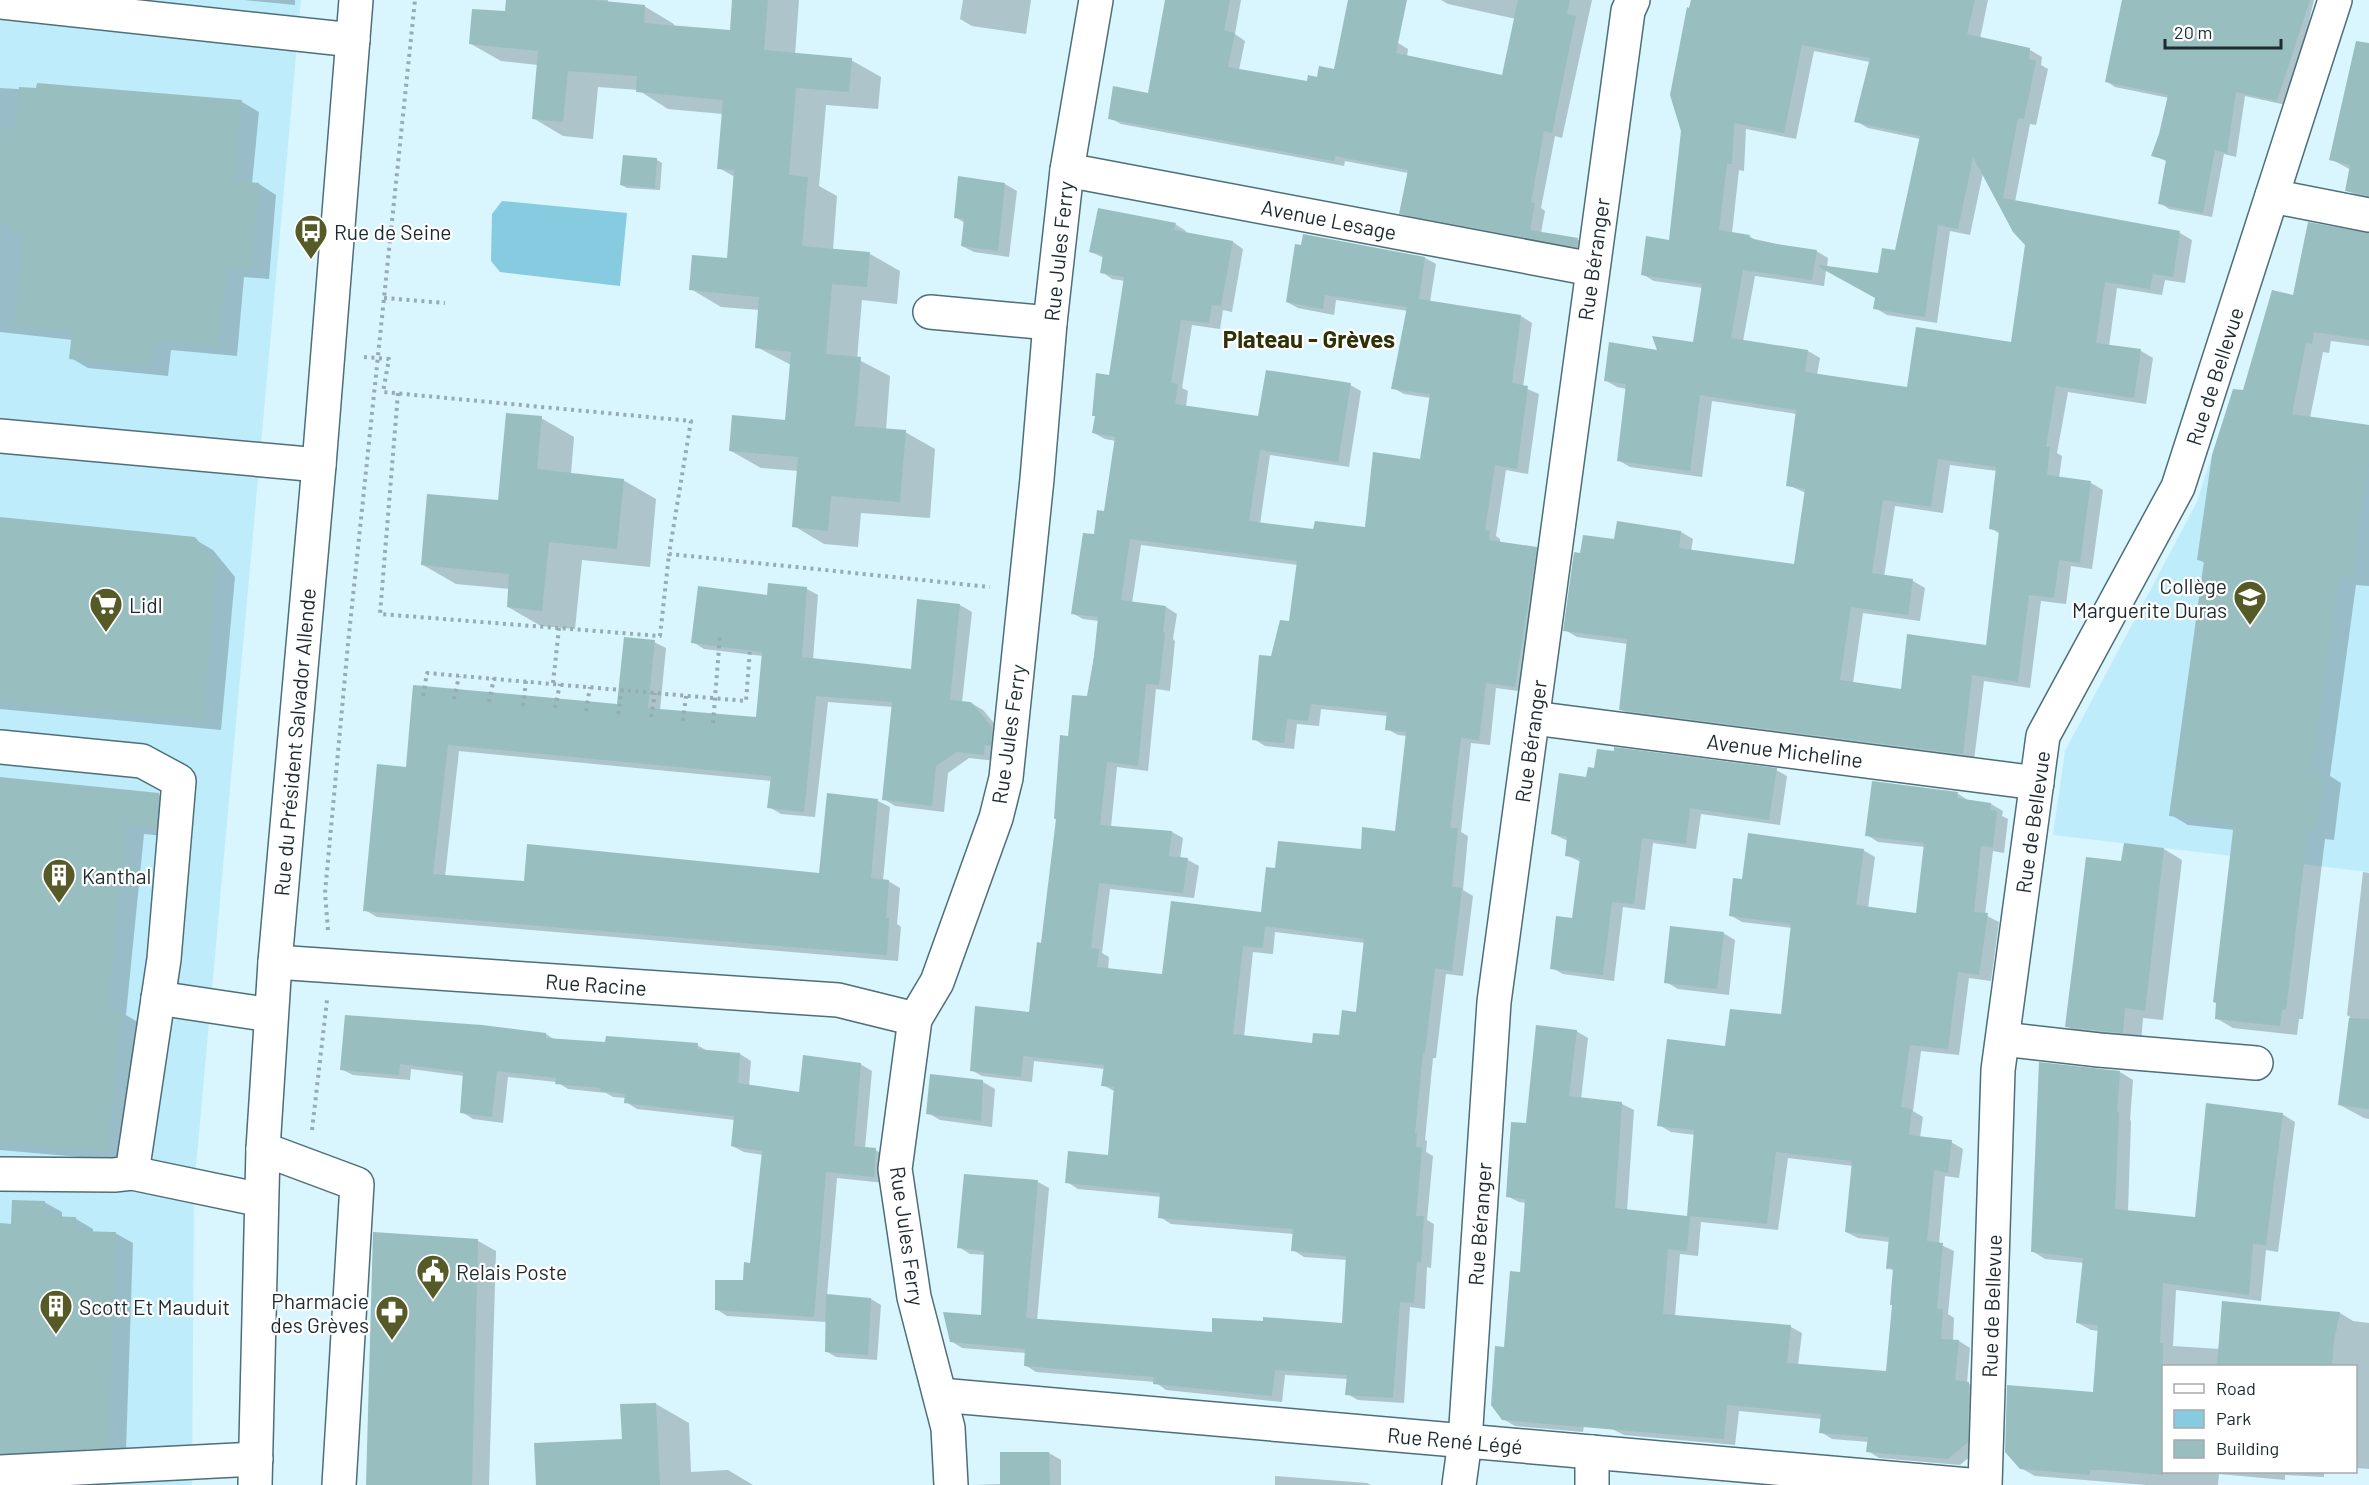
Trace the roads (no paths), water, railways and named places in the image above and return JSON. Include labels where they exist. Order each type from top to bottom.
[{"type":"street","name":"Rue du Président Salvador Allende","points":[[255,1472],[261,1200],[271,1015],[319,465],[356,0]]},
{"type":"street","name":"Rue Jules Ferry","points":[[951,1485],[948,1428],[914,1298],[895,1169],[915,1019],[937,982],[996,818],[1006,778],[1067,170],[1096,0]]},
{"type":"street","name":"Rue Béranger","points":[[1460,1485],[1465,1441],[1494,1002],[1592,269],[1628,11],[1633,0]]},
{"type":"street","name":"Rue de Bellevue","points":[[1985,1485],[1998,1071],[2043,736],[2178,487],[2335,0]]},
{"type":"street","points":[[0,2],[353,40]]},
{"type":"street","name":"Avenue Lesage","points":[[1067,170],[1592,269]]},
{"type":"street","points":[[2272,196],[2369,215]]},
{"type":"street","points":[[930,312],[1050,322]]},
{"type":"street","points":[[0,436],[319,465]]},
{"type":"street","name":"Avenue Micheline","points":[[1533,718],[2037,783]]},
{"type":"street","points":[[0,747],[142,761],[179,781],[164,959],[132,1173]]},
{"type":"street","name":"Rue Racine","points":[[275,962],[838,1000],[915,1019]]},
{"type":"street","points":[[158,998],[271,1015]]},
{"type":"street","points":[[2002,1039],[2256,1064]]},
{"type":"street","points":[[263,1149],[357,1184],[339,1485]]},
{"type":"street","points":[[0,1174],[114,1175],[132,1173],[261,1200]]},
{"type":"street","name":"Rue René Légé","points":[[940,1395],[1969,1485]]},
{"type":"street","points":[[1592,1452],[1592,1485]]},
{"type":"street","points":[[0,1472],[255,1472]]},
{"type":"place","name":"Rue de Seine","points":[[311,260]]},
{"type":"place","name":"Collège Marguerite Duras","points":[[2250,626]]},
{"type":"place","name":"Lidl","points":[[106,633]]},
{"type":"place","name":"Kanthal","points":[[59,904]]},
{"type":"place","name":"Relais Poste","points":[[433,1300]]},
{"type":"place","name":"Scott Et Mauduit","points":[[56,1335]]},
{"type":"place","name":"Pharmacie des Grèves","points":[[392,1341]]},
{"type":"district","name":"Plateau - Grèves","points":[[1309,338]]}]
